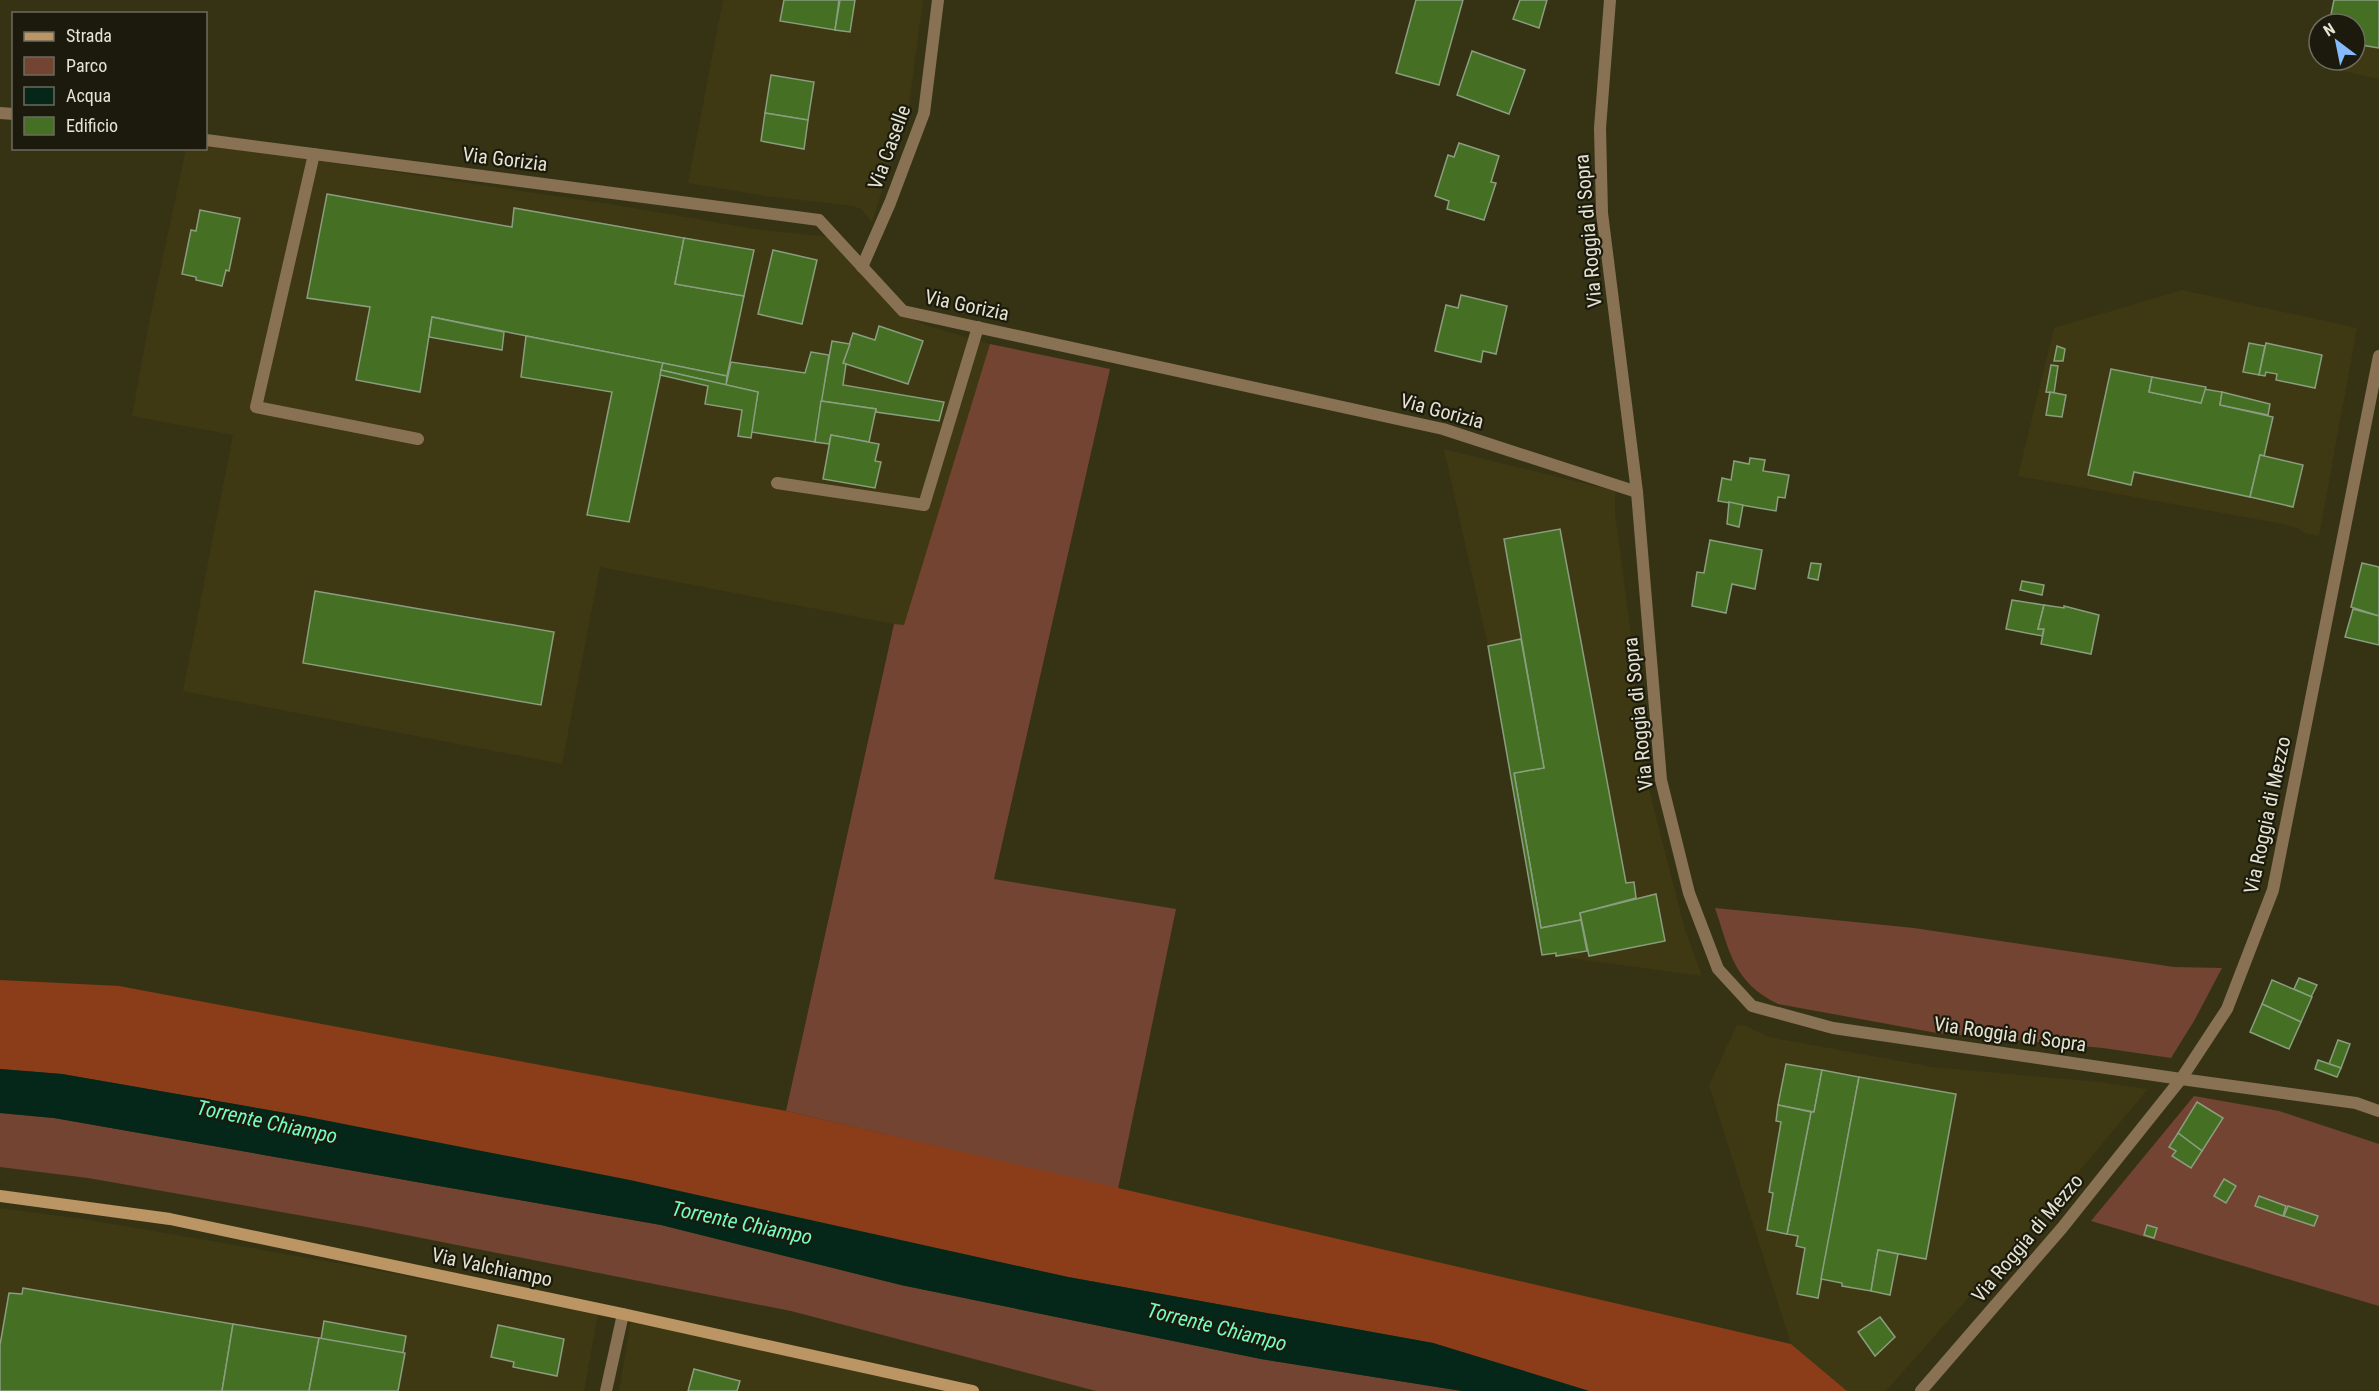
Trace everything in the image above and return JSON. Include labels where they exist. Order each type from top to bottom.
[{"type":"main road","name":"Via Valchiampo","points":[[0,1196],[170,1219],[623,1314],[973,1391]]},
{"type":"street","name":"Via Caselle","points":[[862,267],[890,203],[924,113],[938,0]]},
{"type":"street","name":"Via Roggia di Sopra","points":[[1610,0],[1600,128],[1602,213],[1637,492],[1661,780],[1689,893],[1718,969],[1752,1006],[1833,1028],[2356,1103],[2379,1111]]},
{"type":"street","name":"Via Gorizia","points":[[207,140],[819,220],[903,310],[1443,429],[1637,492]]},
{"type":"street","points":[[314,154],[256,407],[418,439]]},
{"type":"street","points":[[777,483],[924,505],[978,327]]},
{"type":"street","name":"Via Roggia di Mezzo","points":[[1921,1391],[2062,1228],[2181,1079],[2227,1009],[2274,890],[2379,356]]},
{"type":"street","points":[[606,1391],[623,1314]]},
{"type":"shaded area","points":[[723,0],[923,0],[909,105],[872,222],[861,209],[854,206],[765,196],[688,183]]},
{"type":"shaded area","points":[[2379,0],[2379,79],[2348,72],[2367,72],[2367,12]]},
{"type":"shaded area","points":[[207,144],[609,204],[761,230],[841,238],[896,310],[925,325],[990,344],[904,626],[600,567],[562,764],[183,691],[233,435],[132,416],[186,150],[207,150]]},
{"type":"shaded area","points":[[2182,290],[2357,328],[2319,536],[2283,524],[2018,476],[2054,328]]},
{"type":"shaded area","points":[[1444,449],[1615,491],[1615,514],[1632,643],[1640,754],[1685,930],[1702,976],[1556,956],[1555,953],[1542,955],[1488,646]]},
{"type":"shaded area","points":[[0,980],[119,986],[786,1111],[1791,1344],[1847,1391],[1589,1391],[1433,1343],[1068,1277],[303,1116],[62,1074],[0,1069]]},
{"type":"shaded area","points":[[1737,1025],[1746,1026],[1769,1037],[1932,1067],[2099,1082],[2148,1089],[2060,1194],[1886,1391],[1847,1391],[1791,1344],[1709,1085]]},
{"type":"shaded area","points":[[0,1208],[83,1219],[359,1267],[598,1314],[584,1391],[0,1391]]},
{"type":"shaded area","points":[[631,1320],[782,1350],[940,1391],[619,1391]]},
{"type":"green space","points":[[990,344],[1110,369],[994,879],[1176,909],[1118,1189],[786,1111],[894,624],[904,625]]},
{"type":"green space","points":[[1715,908],[1914,928],[2174,967],[2222,968],[2171,1058],[2103,1048],[1937,1033],[1778,1004],[1751,986],[1742,976],[1730,952]]},
{"type":"green space","points":[[2194,1096],[2279,1111],[2379,1144],[2379,1306],[2091,1221]]},
{"type":"green space","points":[[0,1113],[54,1118],[661,1225],[901,1285],[1261,1359],[1462,1391],[1096,1391],[791,1311],[366,1227],[88,1178],[0,1167]]},
{"type":"water","name":"Torrente Chiampo","points":[[0,1069],[62,1074],[303,1116],[630,1180],[1068,1277],[1433,1343],[1589,1391],[1462,1391],[1261,1359],[901,1285],[661,1225],[54,1118],[0,1113]]},
{"type":"building","points":[[784,0],[839,0],[835,30],[780,21]]},
{"type":"building","points":[[840,0],[855,0],[850,32],[835,30]]},
{"type":"building","points":[[1416,0],[1463,0],[1439,85],[1396,73]]},
{"type":"building","points":[[1520,0],[1547,0],[1539,28],[1513,19]]},
{"type":"building","points":[[2334,0],[2379,0],[2379,48],[2367,46],[2367,12],[2332,12]]},
{"type":"building","points":[[1472,51],[1525,70],[1509,114],[1457,95]]},
{"type":"building","points":[[771,75],[814,82],[808,120],[765,113]]},
{"type":"building","points":[[765,113],[808,120],[804,149],[761,141]]},
{"type":"building","points":[[1459,143],[1499,156],[1491,182],[1496,183],[1484,220],[1447,209],[1449,201],[1435,196],[1448,155],[1454,157]]},
{"type":"building","points":[[327,194],[512,227],[514,208],[684,238],[675,284],[744,296],[727,376],[432,317],[420,392],[356,380],[370,307],[307,298]]},
{"type":"building","points":[[200,210],[240,218],[229,271],[226,270],[222,286],[182,274],[191,230],[196,231]]},
{"type":"building","points":[[684,238],[754,250],[744,296],[675,284]]},
{"type":"building","points":[[773,250],[817,260],[802,324],[758,314]]},
{"type":"building","points":[[1461,295],[1507,306],[1496,354],[1483,351],[1481,362],[1435,351],[1446,305],[1458,308]]},
{"type":"building","points":[[432,317],[504,332],[502,350],[429,337]]},
{"type":"building","points":[[879,326],[923,341],[908,384],[843,363],[853,333],[875,340]]},
{"type":"building","points":[[526,336],[663,363],[629,522],[587,515],[612,392],[521,377]]},
{"type":"building","points":[[832,341],[850,344],[843,363],[846,364],[843,385],[944,402],[939,421],[821,401]]},
{"type":"building","points":[[2249,343],[2265,346],[2259,375],[2243,372]]},
{"type":"building","points":[[2266,343],[2322,355],[2315,388],[2276,380],[2277,374],[2266,372],[2265,376],[2259,375]]},
{"type":"building","points":[[2057,346],[2065,349],[2063,361],[2054,361]]},
{"type":"building","points":[[811,352],[829,355],[815,442],[751,432],[758,392],[726,385],[731,362],[805,373]]},
{"type":"building","points":[[663,363],[727,376],[726,385],[661,370]]},
{"type":"building","points":[[2051,365],[2058,366],[2054,393],[2046,392]]},
{"type":"building","points":[[2111,369],[2152,377],[2149,392],[2201,403],[2204,389],[2222,392],[2220,405],[2273,417],[2264,456],[2260,455],[2250,497],[2134,472],[2131,485],[2088,475]]},
{"type":"building","points":[[661,370],[758,392],[751,438],[738,436],[742,410],[705,404],[708,386],[660,375]]},
{"type":"building","points":[[2152,377],[2206,387],[2201,403],[2149,392]]},
{"type":"building","points":[[2050,392],[2066,395],[2062,417],[2046,415]]},
{"type":"building","points":[[2222,392],[2270,404],[2268,415],[2220,405]]},
{"type":"building","points":[[821,401],[876,409],[869,442],[831,435],[829,444],[815,442]]},
{"type":"building","points":[[831,435],[879,444],[875,461],[881,462],[875,488],[823,479]]},
{"type":"building","points":[[2260,455],[2303,465],[2293,507],[2250,497]]},
{"type":"building","points":[[1750,458],[1765,460],[1763,471],[1789,475],[1785,498],[1778,497],[1776,511],[1718,501],[1722,478],[1731,480],[1734,461],[1749,464]]},
{"type":"building","points":[[1729,502],[1743,505],[1739,527],[1727,524]]},
{"type":"building","points":[[1560,529],[1626,883],[1634,882],[1636,898],[1580,913],[1581,920],[1541,928],[1514,773],[1544,768],[1504,539]]},
{"type":"building","points":[[1710,540],[1762,550],[1755,589],[1732,584],[1726,613],[1692,606],[1697,572],[1704,573]]},
{"type":"building","points":[[1811,563],[1821,564],[1818,580],[1808,578]]},
{"type":"building","points":[[2362,563],[2379,567],[2379,616],[2351,607]]},
{"type":"building","points":[[2022,581],[2044,585],[2042,595],[2020,590]]},
{"type":"building","points":[[315,591],[554,632],[541,705],[303,663]]},
{"type":"building","points":[[2012,600],[2044,605],[2038,629],[2044,629],[2042,636],[2006,629]]},
{"type":"building","points":[[2044,605],[2064,608],[2064,606],[2099,615],[2091,654],[2041,644],[2044,629],[2038,629]]},
{"type":"building","points":[[2353,609],[2379,616],[2379,645],[2345,637]]},
{"type":"building","points":[[1521,639],[1544,768],[1514,773],[1541,928],[1581,920],[1587,951],[1556,956],[1556,953],[1542,955],[1488,646]]},
{"type":"building","points":[[1656,894],[1665,941],[1589,956],[1580,913]]},
{"type":"building","points":[[2299,978],[2317,985],[2311,997],[2294,989]]},
{"type":"building","points":[[2272,980],[2312,997],[2301,1022],[2262,1004]]},
{"type":"building","points":[[2262,1004],[2301,1022],[2289,1049],[2250,1032]]},
{"type":"building","points":[[2338,1040],[2350,1044],[2341,1068],[2329,1064]]},
{"type":"building","points":[[2318,1060],[2341,1068],[2337,1077],[2315,1069]]},
{"type":"building","points":[[1786,1064],[1822,1070],[1814,1112],[1778,1105]]},
{"type":"building","points":[[1822,1070],[1859,1077],[1818,1298],[1797,1294],[1805,1248],[1796,1246],[1798,1236],[1787,1234],[1811,1112],[1814,1112]]},
{"type":"building","points":[[1859,1077],[1956,1094],[1926,1259],[1878,1250],[1871,1291],[1842,1286],[1842,1283],[1821,1279]]},
{"type":"building","points":[[2197,1102],[2223,1118],[2202,1151],[2178,1133]]},
{"type":"building","points":[[1778,1105],[1811,1112],[1787,1234],[1767,1230],[1773,1193],[1769,1192],[1781,1122],[1776,1121]]},
{"type":"building","points":[[2178,1133],[2202,1151],[2191,1168],[2172,1156],[2176,1151],[2169,1147]]},
{"type":"building","points":[[2224,1179],[2236,1186],[2226,1203],[2214,1196]]},
{"type":"building","points":[[2259,1196],[2286,1206],[2283,1216],[2255,1206]]},
{"type":"building","points":[[2288,1206],[2318,1216],[2314,1226],[2284,1216]]},
{"type":"building","points":[[2147,1225],[2157,1228],[2154,1238],[2144,1235]]},
{"type":"building","points":[[1878,1250],[1898,1254],[1890,1295],[1871,1291]]},
{"type":"building","points":[[23,1288],[233,1324],[222,1391],[0,1391],[0,1345],[9,1293],[22,1294]]},
{"type":"building","points":[[1880,1317],[1895,1337],[1875,1356],[1858,1332]]},
{"type":"building","points":[[324,1321],[406,1336],[403,1353],[321,1339]]},
{"type":"building","points":[[233,1324],[319,1338],[309,1391],[222,1391]]},
{"type":"building","points":[[498,1325],[564,1339],[557,1376],[513,1367],[514,1362],[491,1357]]},
{"type":"building","points":[[319,1338],[405,1353],[398,1391],[309,1391]]},
{"type":"building","points":[[694,1369],[740,1381],[737,1391],[688,1391]]}]
